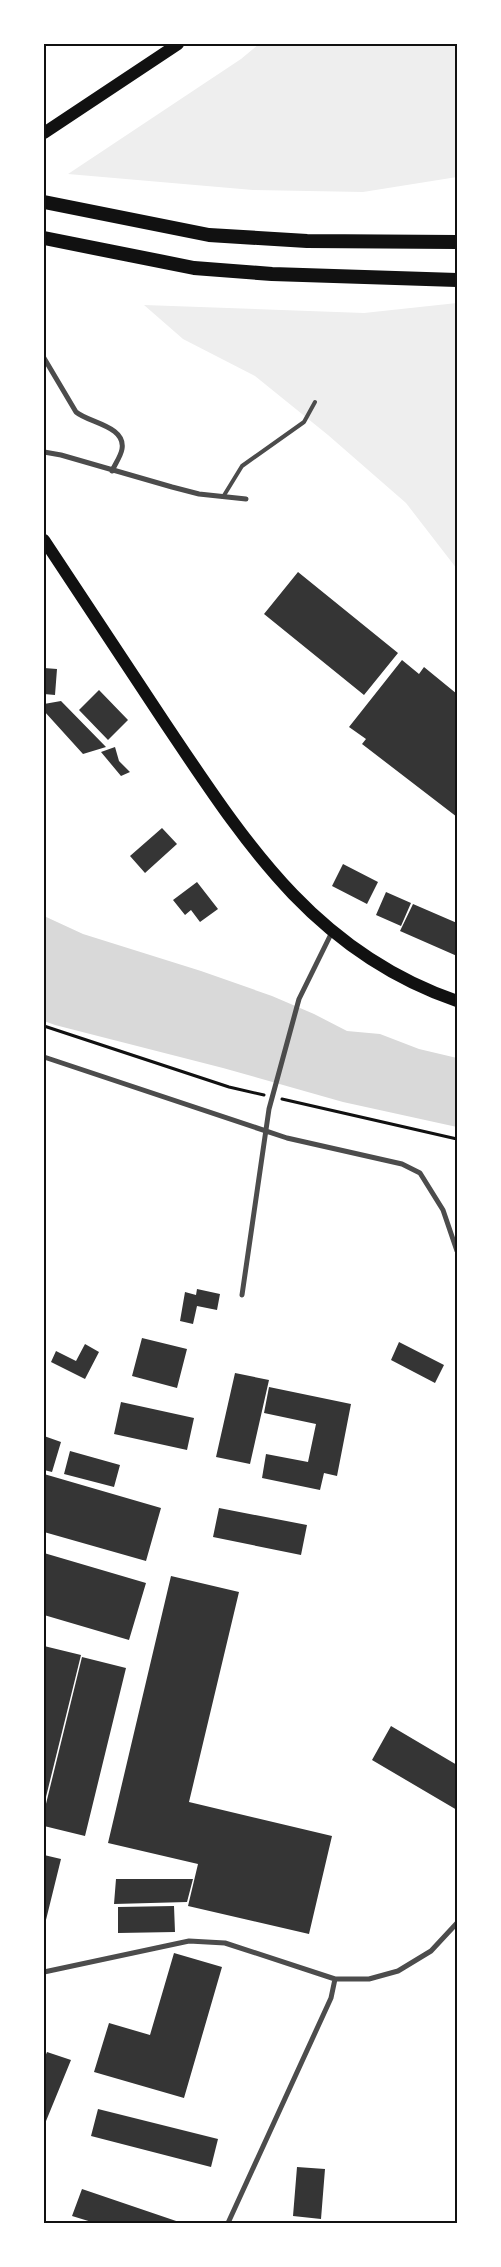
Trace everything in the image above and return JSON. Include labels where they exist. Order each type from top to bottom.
[{"type":"highway","points":[[44,202],[210,235],[290,240],[457,242]]},
{"type":"highway","points":[[44,238],[165,264],[263,274],[457,280]]},
{"type":"main road","points":[[44,133],[178,44]]},
{"type":"main road","points":[[44,540],[226,815],[267,866],[303,906],[332,932],[402,977],[433,993],[457,1001]]},
{"type":"street","points":[[44,358],[76,412],[109,428],[120,438],[122,451],[112,471]]},
{"type":"street","points":[[44,452],[61,455],[172,487],[223,497],[246,499]]},
{"type":"street","points":[[242,1295],[269,1109],[299,1000],[332,932]]},
{"type":"street","points":[[44,1057],[266,1131],[402,1164],[420,1173],[443,1210],[457,1251]]},
{"type":"street","points":[[44,1972],[189,1941],[225,1943],[335,1979],[369,1979],[398,1970],[432,1951],[457,1923]]},
{"type":"street","points":[[228,2223],[330,1998],[335,1979]]},
{"type":"lane","points":[[223,497],[242,466],[304,422],[315,402]]},
{"type":"path","points":[[44,1026],[229,1087],[267,1096]]},
{"type":"path","points":[[277,1098],[457,1139]]},
{"type":"shaded area","points":[[259,44],[457,44],[457,177],[363,192],[253,190],[68,174],[241,59]]},
{"type":"shaded area","points":[[457,303],[457,569],[406,503],[328,435],[255,376],[183,339],[144,305],[364,313]]},
{"type":"shaded area","points":[[44,916],[83,934],[201,971],[272,996],[347,1031],[380,1034],[419,1049],[457,1058],[457,1127],[343,1102],[44,1021]]},
{"type":"building","points":[[298,572],[398,653],[364,695],[264,614]]},
{"type":"building","points":[[402,660],[419,674],[424,667],[457,694],[457,817],[362,744],[366,739],[349,727]]},
{"type":"building","points":[[44,668],[57,669],[55,695],[44,694]]},
{"type":"building","points":[[99,690],[128,720],[108,740],[79,710]]},
{"type":"building","points":[[61,701],[106,747],[83,754],[44,711],[44,704]]},
{"type":"building","points":[[115,747],[119,761],[130,772],[121,776],[101,752]]},
{"type":"building","points":[[162,828],[177,844],[145,873],[130,856]]},
{"type":"building","points":[[343,864],[378,882],[367,904],[332,886]]},
{"type":"building","points":[[197,882],[218,909],[200,922],[191,910],[185,915],[173,900]]},
{"type":"building","points":[[386,892],[411,903],[401,926],[376,915]]},
{"type":"building","points":[[413,904],[457,923],[457,956],[400,931]]},
{"type":"building","points":[[197,1289],[220,1294],[217,1310],[197,1306],[193,1324],[180,1321],[185,1292],[196,1295]]},
{"type":"building","points":[[142,1338],[187,1349],[177,1388],[132,1376]]},
{"type":"building","points":[[399,1342],[444,1365],[435,1383],[391,1360]]},
{"type":"building","points":[[85,1344],[99,1352],[85,1379],[51,1362],[56,1351],[76,1361]]},
{"type":"building","points":[[235,1373],[269,1380],[250,1464],[216,1457]]},
{"type":"building","points":[[269,1387],[351,1404],[337,1476],[324,1473],[320,1490],[262,1478],[266,1454],[308,1462],[316,1424],[264,1413]]},
{"type":"building","points":[[121,1402],[194,1418],[187,1450],[114,1434]]},
{"type":"building","points":[[44,1436],[61,1442],[52,1472],[44,1470]]},
{"type":"building","points":[[70,1451],[120,1465],[114,1487],[64,1474]]},
{"type":"building","points":[[44,1474],[161,1508],[146,1561],[44,1532]]},
{"type":"building","points":[[219,1508],[307,1525],[301,1555],[213,1537]]},
{"type":"building","points":[[44,1553],[146,1583],[129,1640],[44,1615]]},
{"type":"building","points":[[171,1576],[239,1592],[189,1802],[332,1836],[309,1934],[188,1906],[198,1864],[108,1843]]},
{"type":"building","points":[[44,1646],[81,1655],[44,1805]]},
{"type":"building","points":[[82,1657],[126,1668],[85,1836],[44,1826],[44,1812]]},
{"type":"building","points":[[391,1726],[457,1765],[457,1810],[372,1760]]},
{"type":"building","points":[[44,1855],[61,1859],[44,1928]]},
{"type":"building","points":[[116,1879],[193,1879],[187,1902],[114,1904]]},
{"type":"building","points":[[174,1906],[175,1932],[118,1933],[118,1907]]},
{"type":"building","points":[[174,1953],[222,1967],[184,2098],[94,2072],[109,2023],[150,2035]]},
{"type":"building","points":[[47,2052],[71,2060],[44,2126],[44,2059]]},
{"type":"building","points":[[98,2109],[218,2139],[211,2167],[91,2136]]},
{"type":"building","points":[[297,2167],[325,2169],[321,2219],[293,2216]]},
{"type":"building","points":[[82,2189],[182,2223],[95,2223],[72,2216]]}]
